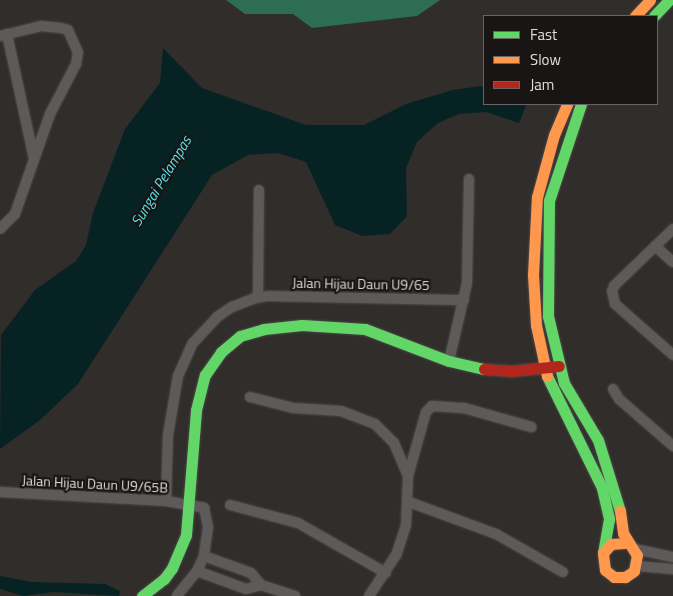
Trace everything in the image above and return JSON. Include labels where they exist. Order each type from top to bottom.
[{"type":"street","points":[[635,15],[650,0]]},
{"type":"street","points":[[655,15],[669,0]]},
{"type":"street","points":[[3,222],[14,214],[34,159],[50,114],[76,64],[78,52],[68,30],[61,28],[41,26],[4,35],[34,159]]},
{"type":"street","points":[[568,105],[554,135],[537,197],[534,295],[536,325],[546,368],[602,488],[609,519],[603,552],[605,570],[614,577],[630,574],[637,566]]},
{"type":"street","points":[[581,105],[549,201],[547,224],[548,316],[564,383],[598,440],[637,566]]},
{"type":"street","points":[[449,361],[467,283],[469,179]]},
{"type":"street","points":[[258,298],[259,190]]},
{"type":"street","points":[[673,230],[614,286],[615,304],[673,355]]},
{"type":"street","points":[[655,246],[673,262]]},
{"type":"street","name":"Jalan Hijau Daun U9/65","points":[[166,501],[168,436],[178,376],[193,343],[203,331],[232,307],[258,298],[464,300]]},
{"type":"street","points":[[142,596],[164,579],[172,568],[186,535],[196,410],[205,375],[221,352],[240,336],[264,329],[302,325],[364,329],[449,361],[511,371],[559,366]]},
{"type":"street","points":[[612,389],[619,400],[673,446]]},
{"type":"street","points":[[250,397],[293,408],[341,411],[375,424],[394,442],[408,476]]},
{"type":"street","points":[[369,596],[386,573],[405,532],[409,502],[408,476],[426,412],[432,406],[464,408],[531,427]]},
{"type":"street","name":"Jalan Hijau Daun U9/65B","points":[[0,492],[166,501],[189,504]]},
{"type":"street","points":[[409,502],[496,534],[563,572]]},
{"type":"street","points":[[177,596],[197,571],[204,556],[208,527],[206,511],[189,504]]},
{"type":"street","points":[[230,505],[298,524],[386,573]]},
{"type":"street","points":[[603,552],[610,544],[631,546],[673,557]]},
{"type":"street","points":[[204,556],[251,573],[261,585],[295,596]]},
{"type":"street","points":[[637,566],[673,569]]},
{"type":"street","points":[[197,571],[246,589],[261,585]]},
{"type":"green space","points":[[226,0],[440,0],[417,16],[312,28],[293,14],[245,14]]},
{"type":"water","name":"Sungai Pelampas","points":[[163,48],[202,88],[306,125],[364,125],[406,104],[453,90],[481,86],[483,86],[483,105],[526,106],[519,123],[486,112],[459,114],[438,123],[417,142],[406,168],[407,216],[390,234],[362,236],[335,225],[306,162],[278,153],[248,155],[212,175],[78,384],[40,420],[0,449],[1,335],[35,290],[76,261],[86,245],[93,213],[125,129],[160,83]]},
{"type":"water","points":[[0,576],[32,582],[105,584],[120,591],[119,596],[53,592],[23,596],[0,589]]},
{"type":"traffic: fast","points":[[655,15],[669,0]]},
{"type":"traffic: fast","points":[[581,105],[549,201],[548,316],[564,383],[598,440],[620,511]]},
{"type":"traffic: fast","points":[[142,596],[164,579],[172,568],[186,535],[196,410],[205,375],[221,352],[240,336],[264,329],[302,325],[365,329],[449,361],[484,369]]},
{"type":"traffic: fast","points":[[547,376],[602,488],[609,519],[603,552]]},
{"type":"traffic: slow","points":[[636,15],[650,0]]},
{"type":"traffic: slow","points":[[547,376],[536,325],[533,275],[537,197],[554,135],[567,105]]},
{"type":"traffic: slow","points":[[620,511],[623,533],[637,555],[634,571],[625,577],[614,577],[605,570],[603,553],[611,544],[627,543]]},
{"type":"traffic: jam","points":[[484,369],[511,371],[559,366]]}]
